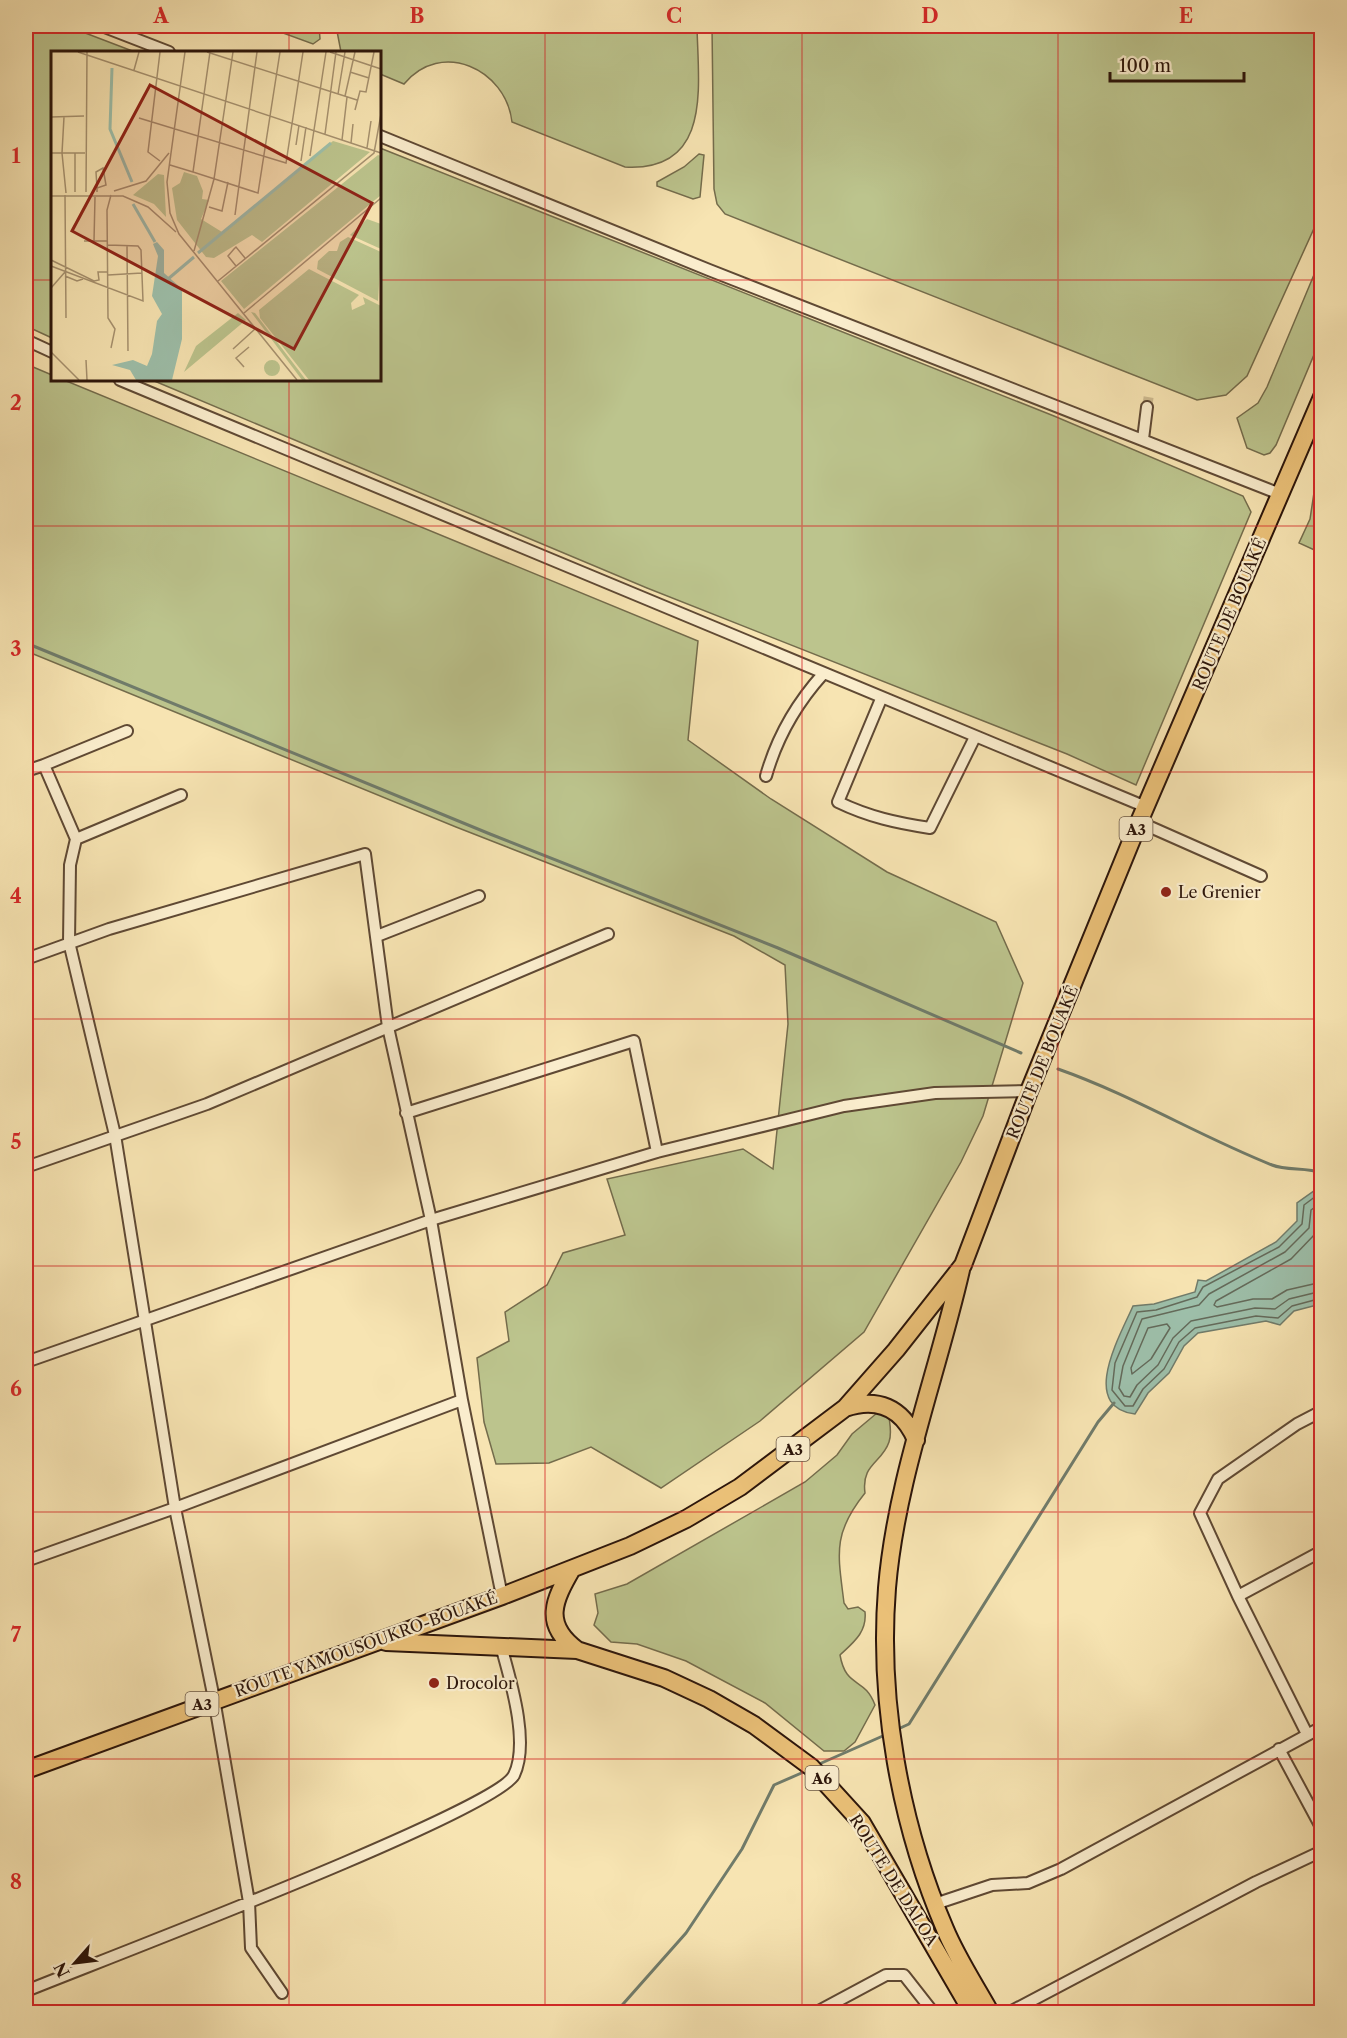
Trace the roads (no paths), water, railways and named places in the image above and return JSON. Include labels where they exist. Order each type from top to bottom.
[{"type":"highway","name":"ROUTE DE BOUAKÉ","points":[[572,1569],[630,1546],[713,1503],[795,1448],[845,1408],[896,1350],[963,1265],[1029,1091],[1142,815],[1322,397]]},
{"type":"highway","name":"ROUTE DE DALOA","points":[[963,1265],[897,1520],[887,1587],[886,1649],[898,1772],[906,1811],[935,1904],[950,1939],[990,2013]]},
{"type":"highway","points":[[845,1408],[860,1403],[882,1405],[902,1417],[911,1427],[916,1440]]},
{"type":"highway","points":[[572,1569],[557,1596],[554,1614],[562,1635],[577,1650]]},
{"type":"highway","name":"ROUTE YAMOUSOUKRO-BOUAKÉ","points":[[26,1770],[572,1569]]},
{"type":"highway","name":"A6","points":[[379,1641],[443,1646],[577,1650]]},
{"type":"highway","name":"ROUTE DE DALOA","points":[[577,1650],[664,1678],[709,1699],[754,1725],[811,1767],[862,1823],[972,2013]]},
{"type":"highway","points":[[916,1913],[935,1904]]},
{"type":"street","points":[[102,26],[166,51]]},
{"type":"street","points":[[381,136],[709,270],[1280,494]]},
{"type":"street","points":[[26,340],[51,352]]},
{"type":"street","points":[[122,381],[975,737],[1142,815],[1261,876]]},
{"type":"street","points":[[1143,440],[1147,407]]},
{"type":"street","points":[[766,776],[771,758],[788,720],[824,674]]},
{"type":"street","points":[[881,699],[838,802],[862,814],[887,822],[930,828],[975,737]]},
{"type":"street","points":[[26,771],[127,731]]},
{"type":"street","points":[[44,765],[76,839],[70,865],[69,942],[115,1135],[175,1508],[214,1700],[249,1902],[251,1948],[282,1994]]},
{"type":"street","points":[[76,839],[181,795]]},
{"type":"street","points":[[26,959],[69,942],[365,855],[388,1028],[431,1220],[462,1400],[502,1596]]},
{"type":"street","points":[[377,936],[479,896]]},
{"type":"street","points":[[26,1167],[207,1104],[608,934]]},
{"type":"street","points":[[406,1113],[634,1041],[657,1152]]},
{"type":"street","points":[[26,1362],[431,1220],[657,1152],[844,1106],[935,1093],[1029,1091]]},
{"type":"street","points":[[26,1561],[175,1508],[462,1400]]},
{"type":"street","points":[[1307,1734],[1238,1596],[1200,1513],[1218,1479],[1297,1424],[1322,1411]]},
{"type":"street","points":[[1238,1596],[1322,1551]]},
{"type":"street","points":[[26,1991],[249,1902],[438,1821],[490,1796],[514,1776],[518,1755],[518,1710],[501,1646]]},
{"type":"street","points":[[935,1904],[992,1885],[1028,1883],[1060,1869],[1322,1727]]},
{"type":"street","points":[[1279,1749],[1322,1828]]},
{"type":"street","points":[[1010,2013],[1256,1882],[1322,1851]]},
{"type":"street","points":[[817,2013],[886,1975],[904,1975],[933,2013]]},
{"type":"water","points":[[1321,1104],[1321,1304],[1294,1311],[1280,1325],[1266,1321],[1198,1333],[1184,1346],[1169,1373],[1148,1393],[1135,1414],[1118,1408],[1109,1398],[1106,1384],[1108,1368],[1133,1306],[1154,1304],[1195,1292],[1198,1280],[1206,1281],[1276,1242],[1297,1221],[1297,1203],[1315,1190]]},
{"type":"waterway","points":[[26,643],[490,834],[778,948],[1021,1053]]},
{"type":"waterway","points":[[1058,1069],[1112,1091],[1272,1165],[1322,1173]]},
{"type":"waterway","points":[[896,1730],[909,1724],[1098,1422],[1114,1403]]},
{"type":"waterway","points":[[817,1765],[885,1735]]},
{"type":"waterway","points":[[616,2012],[686,1933],[742,1849],[774,1785],[806,1771]]},
{"type":"tunnel","points":[[1147,407],[1149,395]]},
{"type":"place","name":"Le Grenier","points":[[1166,892]]},
{"type":"place","name":"Drocolor","points":[[434,1683]]}]
